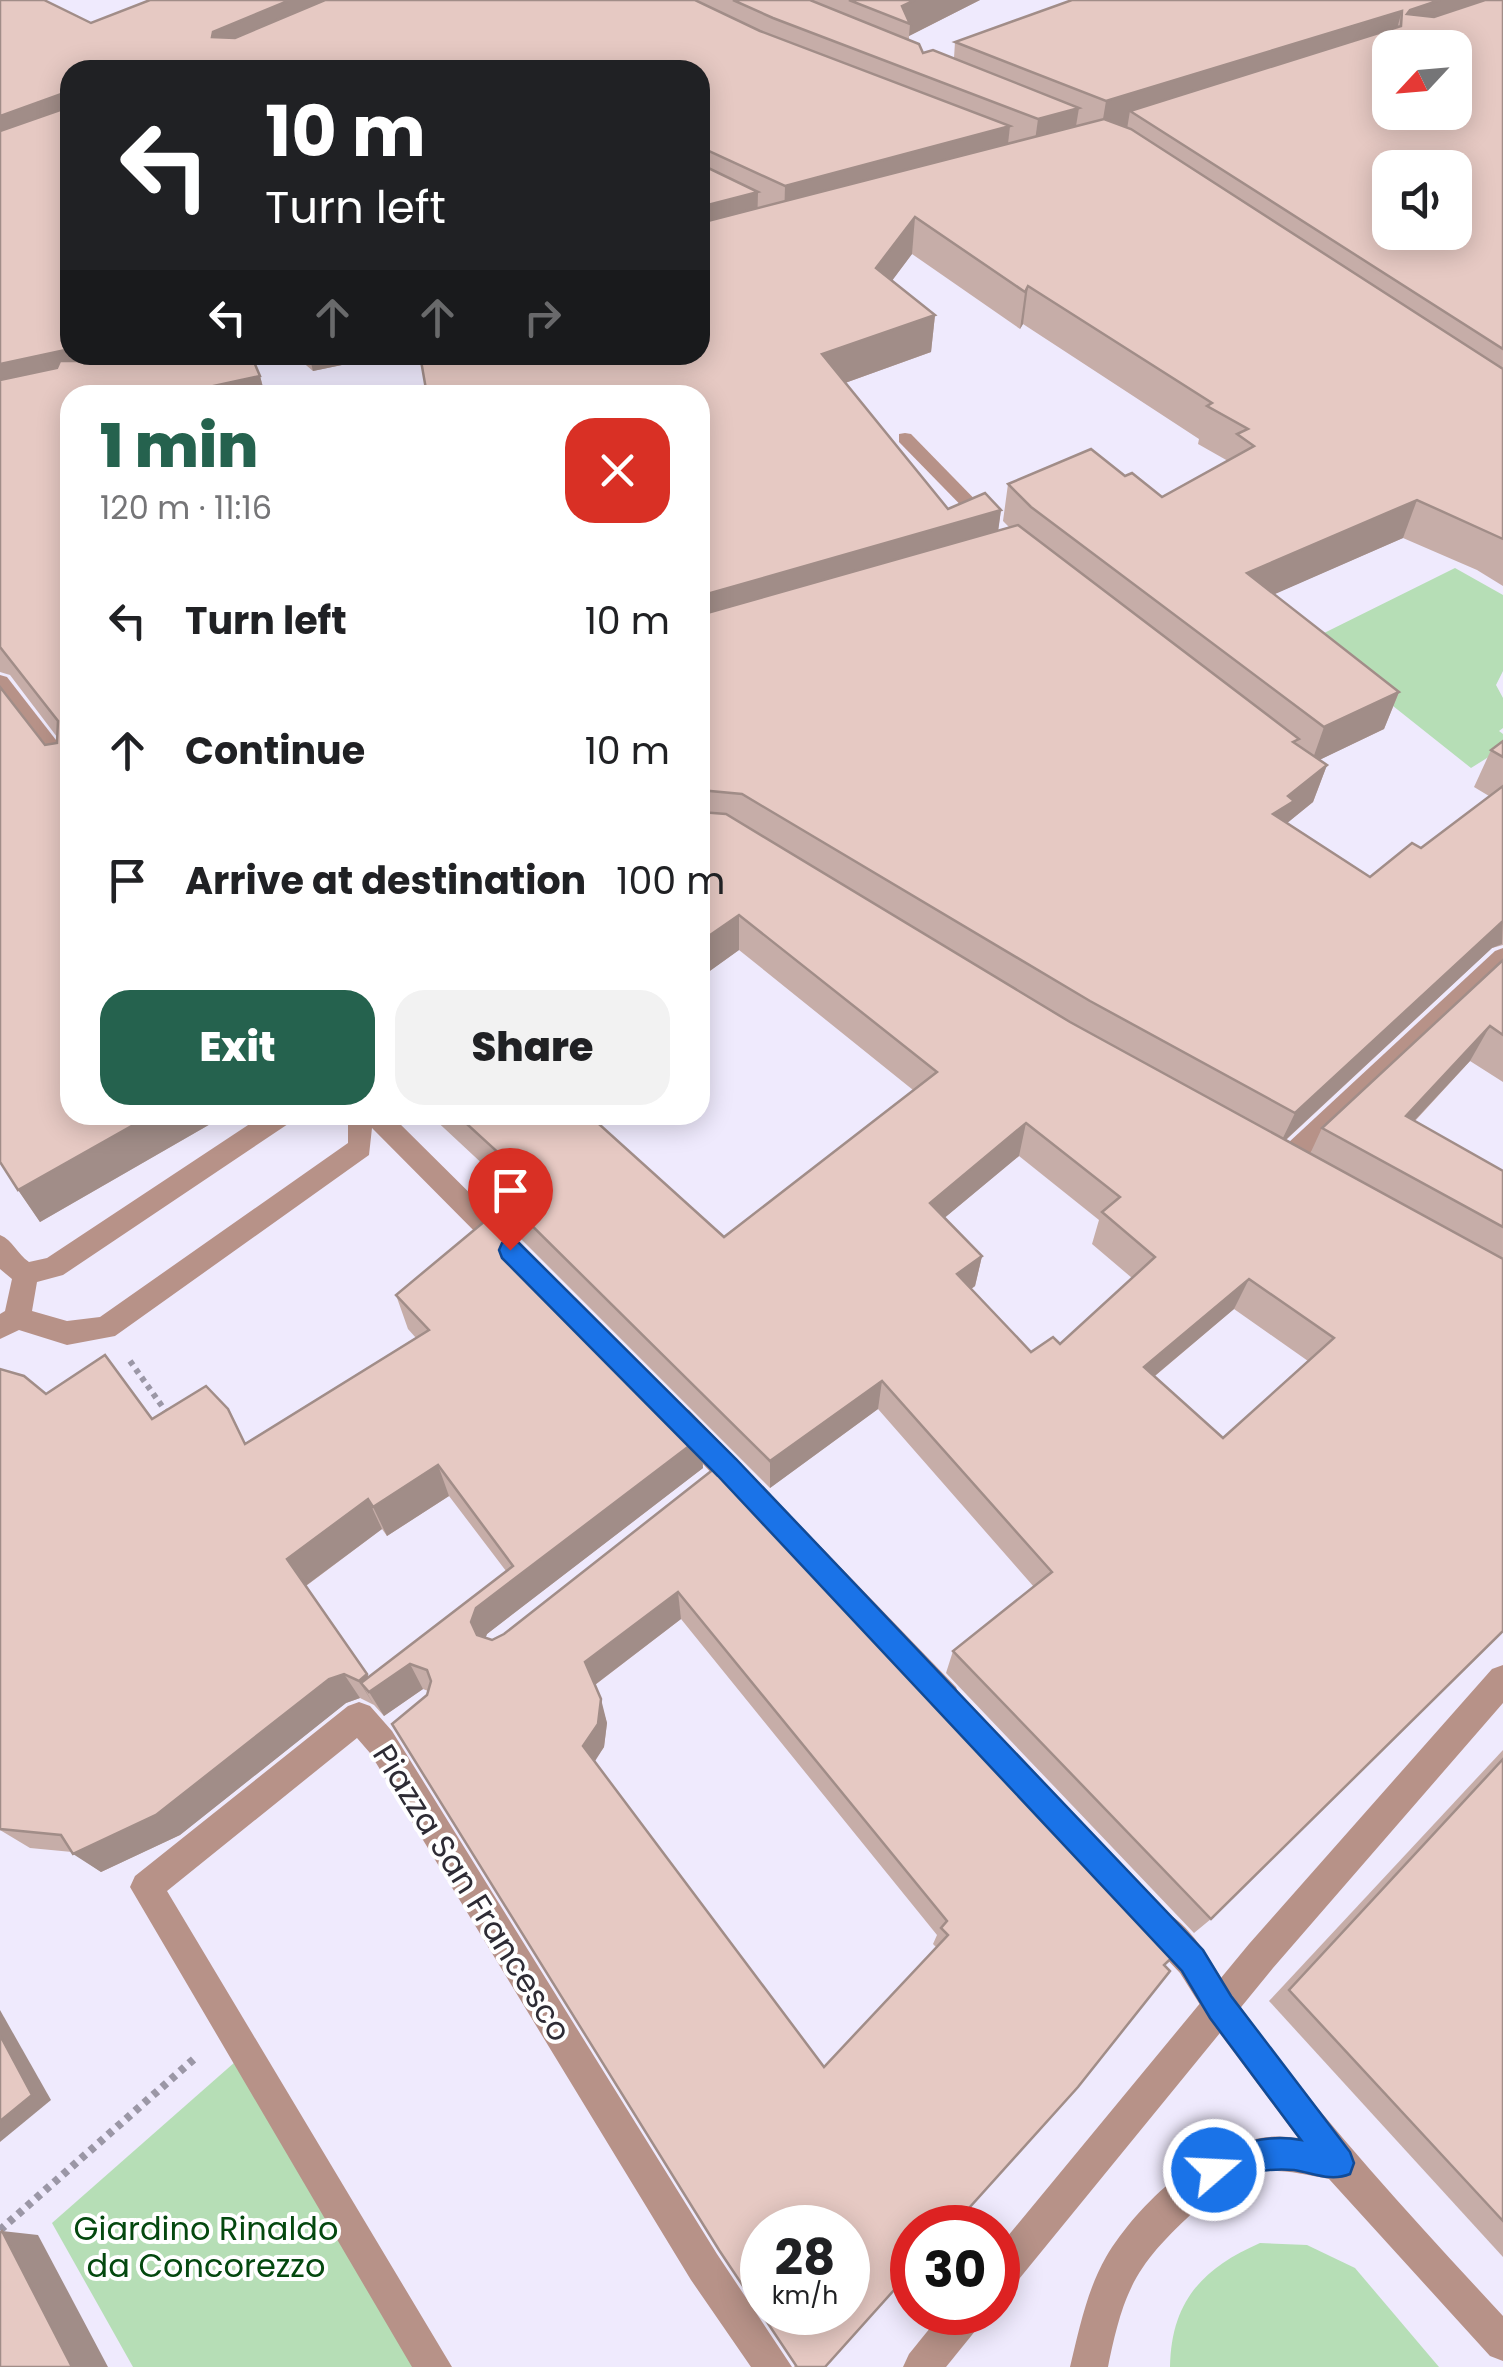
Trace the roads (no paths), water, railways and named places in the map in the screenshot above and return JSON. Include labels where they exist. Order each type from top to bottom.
[{"type":"street","points":[[905,438],[1002,537]]},
{"type":"street","points":[[0,682],[60,761]]},
{"type":"street","points":[[1283,1163],[1503,958]]},
{"type":"street","points":[[0,1246],[10,1263],[26,1274],[54,1267],[267,1125]]},
{"type":"street","points":[[26,1274],[9,1323],[67,1332],[106,1328],[360,1148],[360,1125]]},
{"type":"street","points":[[385,1125],[530,1270]]},
{"type":"street","points":[[657,1397],[960,1714]]},
{"type":"street","points":[[697,1492],[727,1468]]},
{"type":"street","points":[[1020,2249],[1220,2007],[1503,1680]]},
{"type":"street","name":"Piazza San Francesco","points":[[433,2367],[146,1886],[360,1717],[381,1742],[704,2267],[773,2367]]},
{"type":"street","points":[[381,1742],[410,1719]]},
{"type":"street","points":[[1138,1903],[1192,1961],[1220,2007],[1338,2163],[1503,2342]]},
{"type":"street","points":[[1089,2367],[1100,2316],[1118,2273],[1144,2234],[1202,2180],[1251,2155],[1291,2154],[1338,2163]]},
{"type":"street","points":[[922,2367],[948,2335]]},
{"type":"park label","name":"Giardino Rinaldo da Concorezzo","points":[[206,2248]]}]
